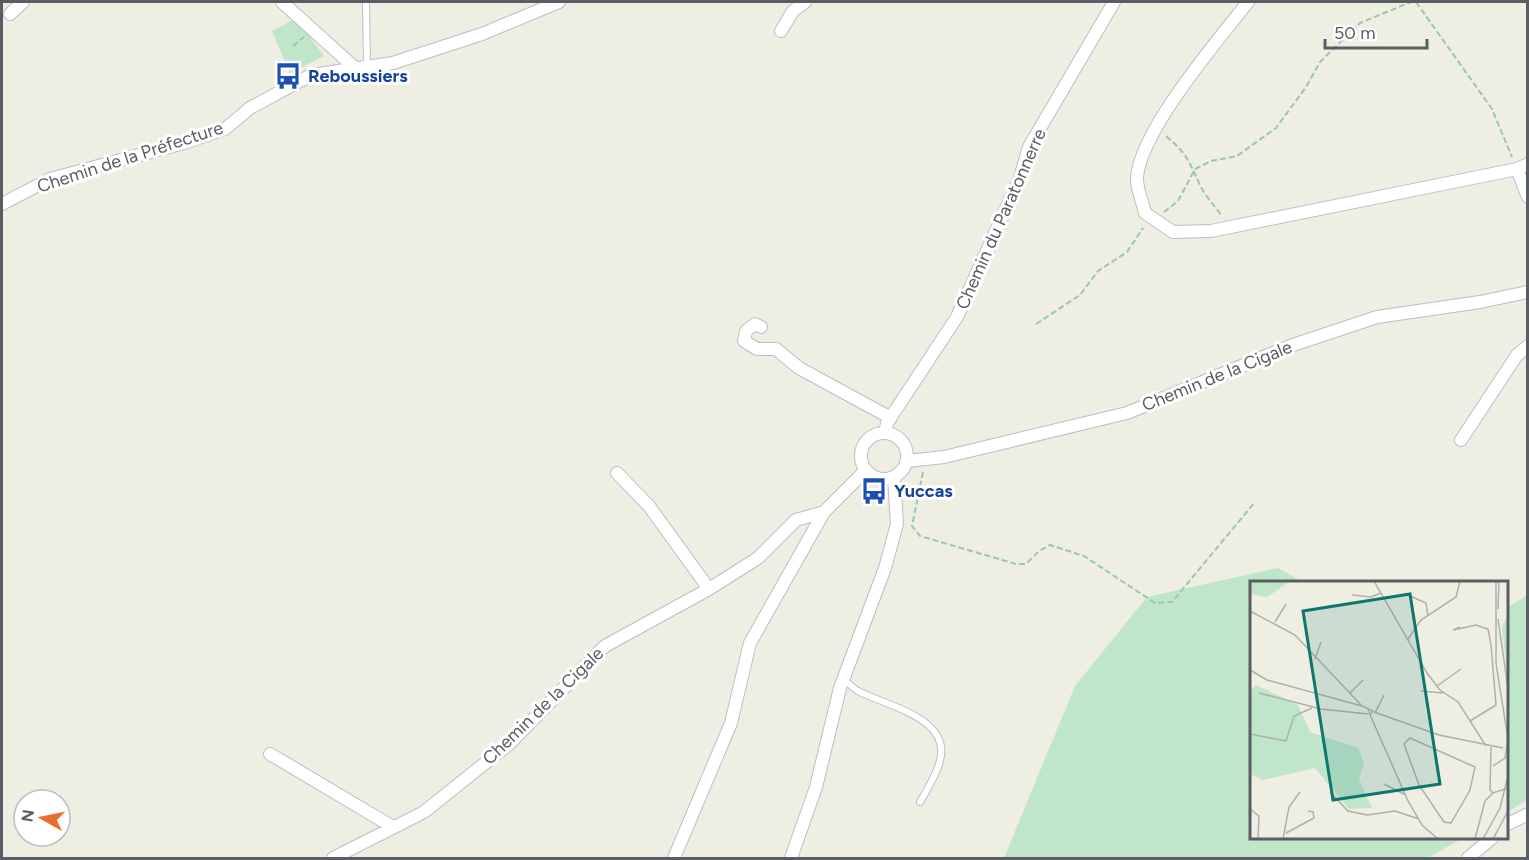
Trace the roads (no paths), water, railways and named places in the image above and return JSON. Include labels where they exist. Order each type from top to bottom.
[{"type":"street","points":[[10,14],[23,2]]},
{"type":"street","points":[[282,2],[361,68]]},
{"type":"street","name":"Chemin de la Préfecture","points":[[2,204],[50,179],[184,144],[225,129],[250,108],[311,75],[393,63],[482,34],[559,2]]},
{"type":"street","points":[[781,31],[793,11],[805,2]]},
{"type":"street","name":"Chemin du Paratonnerre","points":[[885,433],[891,418],[957,317],[1020,178],[1029,147],[1114,2]]},
{"type":"street","points":[[1248,2],[1184,84],[1157,128],[1136,178],[1145,213],[1173,232],[1211,231],[1519,164],[1527,197]]},
{"type":"street","name":"Chemin de la Cigale","points":[[907,460],[944,457],[1127,413],[1290,346],[1377,317],[1480,302],[1527,292]]},
{"type":"street","points":[[761,327],[755,324],[746,331],[744,340],[757,349],[776,349],[799,368],[891,418]]},
{"type":"street","points":[[1461,440],[1517,355],[1527,346]]},
{"type":"street","points":[[885,433],[900,439],[907,453],[907,460],[902,470],[894,477],[884,480],[873,477],[865,471],[861,461],[861,450],[866,441],[874,435],[885,433]]},
{"type":"street","name":"Chemin de la Cigale","points":[[333,858],[424,812],[509,744],[605,646],[709,589],[758,558],[796,520],[824,512],[865,471]]},
{"type":"street","points":[[617,473],[649,506],[709,589]]},
{"type":"street","points":[[791,858],[816,787],[843,678],[885,568],[897,524],[894,477]]},
{"type":"street","points":[[674,858],[731,723],[750,643],[824,512]]},
{"type":"street","points":[[270,754],[393,827]]},
{"type":"street","points":[[1508,824],[1527,814]]},
{"type":"street","points":[[1468,858],[1489,839]]},
{"type":"lane","points":[[361,68],[366,2]]},
{"type":"lane","points":[[843,678],[858,690],[909,712],[930,725],[939,739],[940,762],[920,802]]},
{"type":"place","name":"Reboussiers","points":[[288,76]]},
{"type":"place","name":"Yuccas","points":[[874,491]]}]
